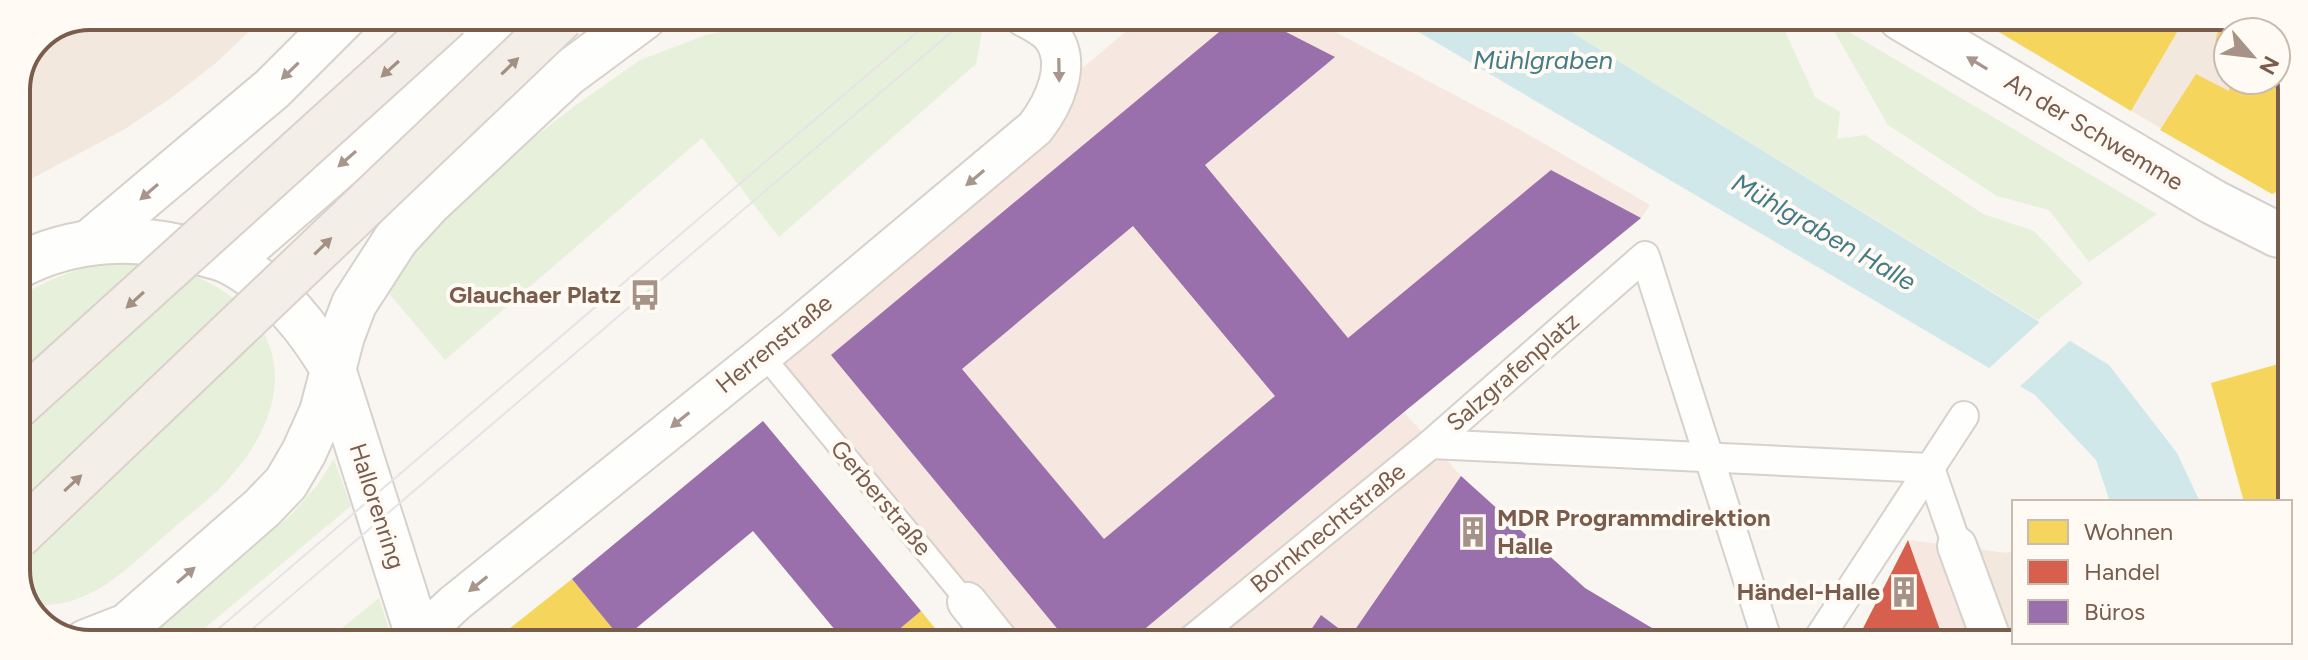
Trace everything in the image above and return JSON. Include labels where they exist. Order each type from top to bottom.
[{"type":"main road","points":[[30,394],[433,30]]},
{"type":"main road","points":[[30,525],[548,30]]},
{"type":"street","points":[[90,242],[272,89],[331,30]]},
{"type":"street","points":[[230,261],[496,30]]},
{"type":"street","points":[[122,630],[262,508],[286,483],[322,412],[354,304],[396,239],[429,203],[567,74],[626,30]]},
{"type":"street","name":"Herrenstraße","points":[[427,630],[455,603],[762,354],[1042,120],[1056,96],[1060,64],[1051,35],[1044,30]]},
{"type":"street","name":"An der Schwemme","points":[[1921,30],[2213,202],[2278,235]]},
{"type":"street","points":[[30,257],[90,242],[136,241],[167,245],[230,261],[255,278],[298,318],[333,369]]},
{"type":"street","name":"Salzgrafenplatz","points":[[1431,444],[1645,256],[1764,630]]},
{"type":"street","name":"Hallorenring","points":[[333,369],[414,630]]},
{"type":"street","points":[[1824,630],[1964,416]]},
{"type":"street","name":"Salzgrafenplatz","points":[[1431,444],[1930,468]]},
{"type":"street","name":"Bornknechtstraße","points":[[1204,630],[1431,444]]},
{"type":"street","points":[[1930,468],[1988,630]]},
{"type":"street","name":"Gerberstraße","points":[[967,602],[990,630]]},
{"type":"lane","name":"Gerberstraße","points":[[762,354],[967,602]]},
{"type":"shaded area","points":[[90,30],[250,30],[217,62],[125,129],[30,180],[31,78],[40,57],[57,40],[78,31]]},
{"type":"shaded area","points":[[1128,30],[1332,30],[1517,128],[1650,205],[1641,218],[1404,412],[1461,476],[1585,588],[1655,630],[989,630],[755,344]]},
{"type":"shaded area","points":[[1994,30],[2212,30],[2212,96],[2278,96],[2278,191],[2272,194]]},
{"type":"shaded area","points":[[1908,540],[1957,546],[1988,630],[1862,630]]},
{"type":"shaded area","points":[[1957,546],[2006,553],[2012,551],[2012,630],[1988,630]]},
{"type":"green space","points":[[731,30],[982,30],[976,64],[779,237],[702,138],[445,360],[387,291],[440,211],[572,108],[640,60],[706,35]]},
{"type":"green space","points":[[1568,30],[1784,30],[1815,97],[1840,112],[1837,139],[1865,135],[1983,214],[2034,231],[2083,283],[2038,320]]},
{"type":"green space","points":[[1833,30],[1846,30],[2157,214],[2089,262],[2049,210],[1997,196],[1888,125]]},
{"type":"green space","points":[[131,261],[165,267],[185,272],[221,290],[248,311],[265,336],[274,363],[274,393],[265,423],[249,454],[224,484],[106,585],[71,601],[41,605],[30,574],[30,290],[93,264]]},
{"type":"green space","points":[[334,459],[351,506],[202,630],[155,630],[292,514],[318,484]]},
{"type":"green space","points":[[379,598],[389,630],[340,630]]},
{"type":"water","name":"Mühlgraben","points":[[1415,30],[1568,30],[2109,365],[2177,453],[2199,500],[2109,500],[2096,460],[2035,395]]},
{"type":"pier","points":[[2043,319],[2073,338],[2017,389],[1986,371]]},
{"type":"building: Wohnen","points":[[1996,30],[2178,30],[2131,111]]},
{"type":"building: Wohnen","points":[[2196,74],[2212,82],[2212,96],[2278,96],[2278,191],[2272,194],[2160,130]]},
{"type":"building: Wohnen","points":[[2278,364],[2278,500],[2243,500],[2211,383]]},
{"type":"building: Wohnen","points":[[572,579],[614,630],[508,630]]},
{"type":"building: Wohnen","points":[[921,611],[936,630],[898,630]]},
{"type":"building: Handel","name":"Händel-Halle","points":[[1908,540],[1940,630],[1862,630]]},
{"type":"building: Büros","points":[[1221,30],[1282,30],[1335,57],[1205,165],[1348,338],[1551,170],[1641,218],[1144,630],[1058,630],[831,355]],"holes":[[[1133,226],[1275,396],[1104,539],[962,369]]]},
{"type":"building: Büros","points":[[763,421],[921,611],[898,630],[835,630],[753,531],[634,630],[614,630],[572,579]]},
{"type":"building: Büros","name":"MDR Programmdirektion Halle","points":[[1461,476],[1585,588],[1655,630],[1355,630]]},
{"type":"building: Büros","name":"MDR Programmdirektion Halle","points":[[1321,615],[1341,630],[1311,630]]},
{"type":"tram line","points":[[217,630],[920,30]]},
{"type":"tram line","points":[[251,630],[954,30]]},
{"type":"place","name":"Glauchaer Platz","points":[[645,295]]},
{"type":"place","name":"MDR Programmdirektion Halle","points":[[1473,532]]},
{"type":"place","name":"Händel-Halle","points":[[1904,592]]},
{"type":"water label","name":"Mühlgraben Halle","points":[[1824,232]]}]
